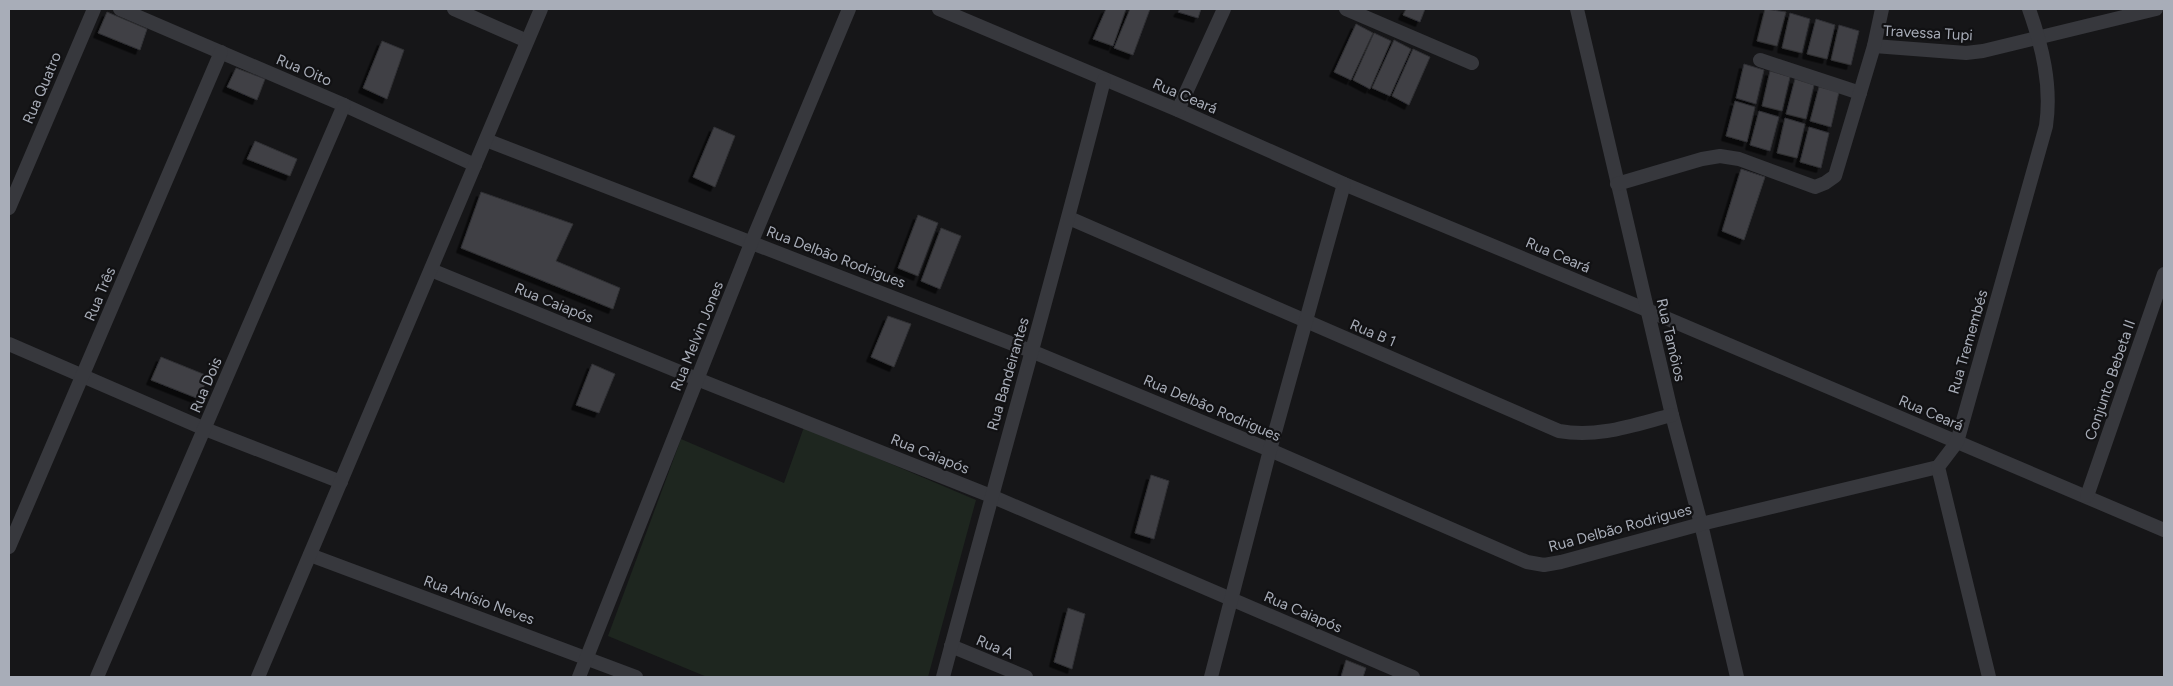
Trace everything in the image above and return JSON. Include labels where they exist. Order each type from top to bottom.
[{"type":"street","name":"Rua Quatro","points":[[9,208],[94,9]]},
{"type":"street","name":"Rua Oito","points":[[120,9],[344,105],[475,165]]},
{"type":"street","points":[[454,9],[527,41]]},
{"type":"street","points":[[258,677],[541,9]]},
{"type":"street","name":"Rua Melvin Jones","points":[[579,677],[752,242],[850,9]]},
{"type":"street","name":"Rua Ceará","points":[[939,9],[1178,110],[1344,184],[1648,310],[2164,530]]},
{"type":"street","points":[[1178,110],[1224,9]]},
{"type":"street","points":[[1346,9],[1472,63]]},
{"type":"street","name":"Rua Tamôios","points":[[1577,9],[1672,415],[1701,524],[1737,677]]},
{"type":"street","points":[[1618,184],[1702,159],[1720,156],[1739,159],[1815,187],[1826,183],[1834,176],[1874,46],[1882,9]]},
{"type":"street","name":"Rua Tremembés","points":[[1938,467],[1957,442],[2046,126],[2049,105],[2048,87],[2039,38],[2029,9]]},
{"type":"street","name":"Travessa Tupi","points":[[1874,46],[1966,53],[1983,51],[2156,9]]},
{"type":"street","name":"Rua Três","points":[[9,547],[221,52]]},
{"type":"street","points":[[1760,60],[1860,93]]},
{"type":"street","name":"Rua Bandeirantes","points":[[943,677],[991,496],[1069,218],[1104,80]]},
{"type":"street","name":"Rua Dois","points":[[97,677],[344,105]]},
{"type":"street","name":"Rua Delbão Rodrigues","points":[[486,140],[1031,351],[1270,450],[1527,562],[1544,565],[1561,562],[1701,524],[1938,467]]},
{"type":"street","points":[[1211,677],[1270,450],[1344,184]]},
{"type":"street","name":"Rua B 1","points":[[1069,218],[1559,431],[1579,434],[1602,433],[1672,415]]},
{"type":"street","name":"Rua Caiapós","points":[[430,270],[991,496],[1413,677]]},
{"type":"street","name":"Conjunto Bebeta II","points":[[2087,496],[2164,274]]},
{"type":"street","points":[[9,344],[205,429],[341,482]]},
{"type":"street","points":[[1938,467],[1989,677]]},
{"type":"street","name":"Rua Anísio Neves","points":[[310,555],[587,657],[636,677]]},
{"type":"street","name":"Rua A","points":[[951,646],[1026,677]]},
{"type":"shaded area","points":[[804,427],[976,500],[928,677],[707,677],[608,636],[681,439],[784,483]]},
{"type":"building","points":[[1106,9],[1126,9],[1113,46],[1093,39]]},
{"type":"building","points":[[1130,9],[1150,9],[1133,55],[1114,48]]},
{"type":"building","points":[[1180,9],[1201,9],[1198,18],[1178,12]]},
{"type":"building","points":[[1406,9],[1425,9],[1420,22],[1403,15]]},
{"type":"building","points":[[1765,9],[1786,12],[1777,46],[1757,41]]},
{"type":"building","points":[[107,12],[147,29],[140,50],[98,33]]},
{"type":"building","points":[[1790,13],[1810,19],[1802,53],[1782,48]]},
{"type":"building","points":[[1816,19],[1835,25],[1827,59],[1807,54]]},
{"type":"building","points":[[1356,24],[1373,33],[1351,80],[1334,72]]},
{"type":"building","points":[[1839,25],[1859,31],[1851,65],[1831,60]]},
{"type":"building","points":[[1374,33],[1391,41],[1370,89],[1353,80]]},
{"type":"building","points":[[1394,40],[1411,49],[1390,96],[1372,88]]},
{"type":"building","points":[[382,41],[404,50],[387,99],[363,88]]},
{"type":"building","points":[[1413,49],[1430,57],[1409,105],[1392,96]]},
{"type":"building","points":[[1744,64],[1764,70],[1756,104],[1736,98]]},
{"type":"building","points":[[236,68],[265,79],[257,100],[227,87]]},
{"type":"building","points":[[1770,71],[1790,77],[1782,111],[1762,106]]},
{"type":"building","points":[[1795,79],[1814,85],[1806,119],[1786,114]]},
{"type":"building","points":[[1819,87],[1839,92],[1831,127],[1810,121]]},
{"type":"building","points":[[1735,101],[1755,107],[1747,142],[1726,136]]},
{"type":"building","points":[[1759,111],[1779,117],[1770,151],[1750,145]]},
{"type":"building","points":[[1785,118],[1805,124],[1797,158],[1777,153]]},
{"type":"building","points":[[714,127],[735,136],[715,187],[693,177]]},
{"type":"building","points":[[1809,127],[1829,133],[1821,168],[1800,162]]},
{"type":"building","points":[[255,141],[297,159],[290,176],[247,159]]},
{"type":"building","points":[[1741,169],[1765,177],[1744,240],[1722,231]]},
{"type":"building","points":[[481,192],[573,224],[556,261],[620,288],[613,309],[461,248]]},
{"type":"building","points":[[918,215],[938,223],[918,276],[898,268]]},
{"type":"building","points":[[941,228],[961,236],[940,289],[921,281]]},
{"type":"building","points":[[888,316],[911,324],[894,367],[871,357]]},
{"type":"building","points":[[161,357],[208,376],[199,399],[151,380]]},
{"type":"building","points":[[592,364],[615,374],[599,413],[576,405]]},
{"type":"building","points":[[1151,475],[1169,481],[1154,539],[1135,533]]},
{"type":"building","points":[[1068,608],[1085,614],[1072,669],[1054,662]]},
{"type":"building","points":[[1346,660],[1366,668],[1363,677],[1341,677]]}]
